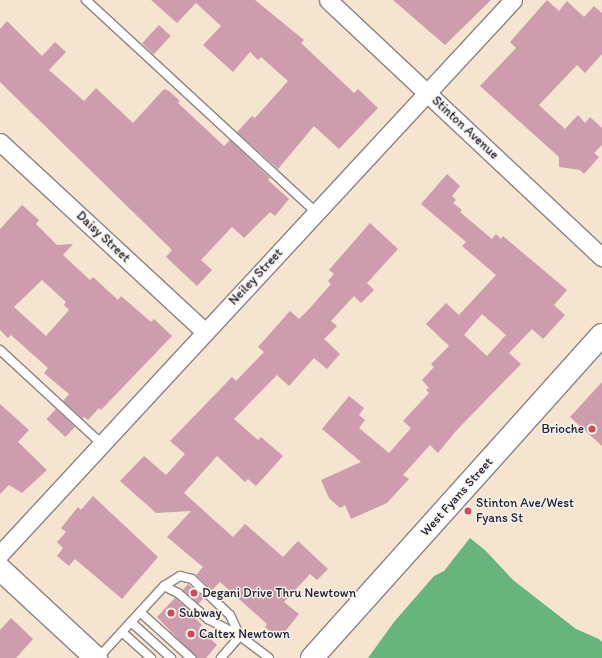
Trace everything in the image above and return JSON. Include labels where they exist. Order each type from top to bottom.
[{"type":"main road","name":"West Fyans Street","points":[[312,658],[602,335]]},
{"type":"main road","points":[[0,569],[97,658]]},
{"type":"street","name":"Stinton Avenue","points":[[328,0],[602,257]]},
{"type":"street","name":"Neiley Street","points":[[0,554],[512,0]]},
{"type":"street","name":"Daisy Street","points":[[0,142],[205,332]]},
{"type":"lane","points":[[86,0],[316,212]]},
{"type":"lane","points":[[0,350],[102,444]]},
{"type":"lane","points":[[97,658],[164,586],[180,576],[192,579],[230,615],[240,636]]},
{"type":"lane","points":[[164,586],[178,593],[208,619],[240,636],[269,658]]},
{"type":"lane","points":[[140,612],[191,658]]},
{"type":"lane","points":[[131,622],[171,658]]},
{"type":"lane","points":[[122,632],[151,658]]},
{"type":"lane","points":[[221,658],[240,636]]},
{"type":"green space","points":[[470,538],[486,551],[513,580],[576,629],[599,639],[602,642],[602,658],[368,658],[394,622],[434,576],[444,571]]},
{"type":"building","points":[[151,0],[255,0],[304,40],[301,43],[354,93],[358,89],[378,108],[339,149],[314,126],[278,169],[237,132],[252,116],[255,118],[288,81],[261,57],[258,60],[250,52],[233,72],[203,45],[221,26],[196,3],[177,23]]},
{"type":"building","points":[[393,0],[491,0],[445,45]]},
{"type":"building","points":[[547,0],[559,11],[567,1],[584,17],[594,6],[602,13],[602,54],[585,73],[577,65],[539,105],[565,129],[578,115],[585,123],[590,117],[602,128],[602,145],[594,153],[599,157],[584,174],[580,170],[559,167],[559,157],[480,86],[516,48],[510,42]]},
{"type":"building","points":[[7,21],[42,56],[55,42],[66,52],[49,70],[84,101],[96,88],[133,123],[164,89],[169,91],[180,101],[178,103],[224,146],[230,140],[270,178],[268,180],[289,199],[275,216],[270,212],[244,238],[232,227],[201,260],[212,270],[197,286],[166,257],[172,250],[0,82],[0,29]]},
{"type":"building","points":[[159,25],[171,36],[154,54],[142,43]]},
{"type":"building","points":[[447,174],[460,186],[452,196],[456,200],[453,203],[462,210],[460,212],[492,239],[496,234],[501,239],[503,236],[567,290],[554,305],[565,315],[543,339],[532,329],[509,353],[521,364],[455,432],[438,453],[430,445],[403,475],[409,479],[387,503],[351,519],[345,505],[340,508],[329,498],[321,480],[361,462],[322,429],[349,396],[364,408],[359,415],[365,420],[359,428],[389,453],[411,428],[403,421],[429,393],[426,390],[429,388],[422,380],[434,367],[431,364],[449,346],[426,324],[446,303],[459,315],[496,275],[462,246],[466,242],[421,204]],"holes":[[[482,314],[506,335],[487,356],[464,335]]]},
{"type":"building","points":[[22,205],[39,220],[36,224],[57,245],[73,244],[63,255],[90,280],[93,277],[118,300],[121,296],[151,322],[154,319],[172,336],[101,410],[99,408],[88,420],[84,417],[83,419],[63,401],[69,394],[44,373],[48,368],[11,335],[8,338],[0,330],[0,229]],"holes":[[[42,280],[66,302],[64,305],[69,310],[46,336],[14,307]]]},
{"type":"building","points":[[370,223],[398,249],[367,283],[374,290],[361,303],[354,296],[331,321],[337,326],[324,339],[340,354],[327,369],[314,358],[289,386],[277,375],[234,419],[258,440],[261,437],[283,456],[256,486],[248,479],[245,482],[217,456],[184,493],[233,537],[245,524],[283,557],[298,541],[328,569],[317,580],[310,574],[284,602],[299,614],[279,639],[265,627],[267,624],[220,582],[212,590],[196,575],[203,567],[167,537],[191,511],[156,513],[120,481],[144,456],[166,475],[185,454],[170,441],[232,377],[236,381],[264,352],[258,347],[290,311],[299,319],[309,309],[331,284],[328,281],[334,274],[329,270]]},
{"type":"building","name":"Brioche","points":[[602,382],[602,446],[570,417]]},
{"type":"building","points":[[0,404],[29,430],[18,442],[47,470],[22,493],[9,485],[0,494]]},
{"type":"building","points":[[56,409],[75,427],[65,437],[46,419]]},
{"type":"building","points":[[93,496],[158,557],[122,599],[75,559],[69,566],[57,556],[63,548],[57,542],[66,532],[61,528],[78,507],[81,510]]},
{"type":"building","name":"Degani Drive Thru Newtown","points":[[188,584],[204,598],[199,604],[183,590]]},
{"type":"building","name":"Caltex Newtown","points":[[175,598],[191,612],[190,613],[202,625],[199,628],[217,645],[206,658],[196,658],[157,617]]},
{"type":"building","points":[[11,618],[33,639],[16,658],[0,658],[0,630]]},
{"type":"place","name":"Brioche","points":[[592,429]]},
{"type":"place","name":"Stinton Ave/West Fyans St","points":[[468,511]]},
{"type":"place","name":"Degani Drive Thru Newtown","points":[[194,593]]},
{"type":"place","name":"Subway","points":[[171,613]]},
{"type":"place","name":"Caltex Newtown","points":[[191,634]]}]
